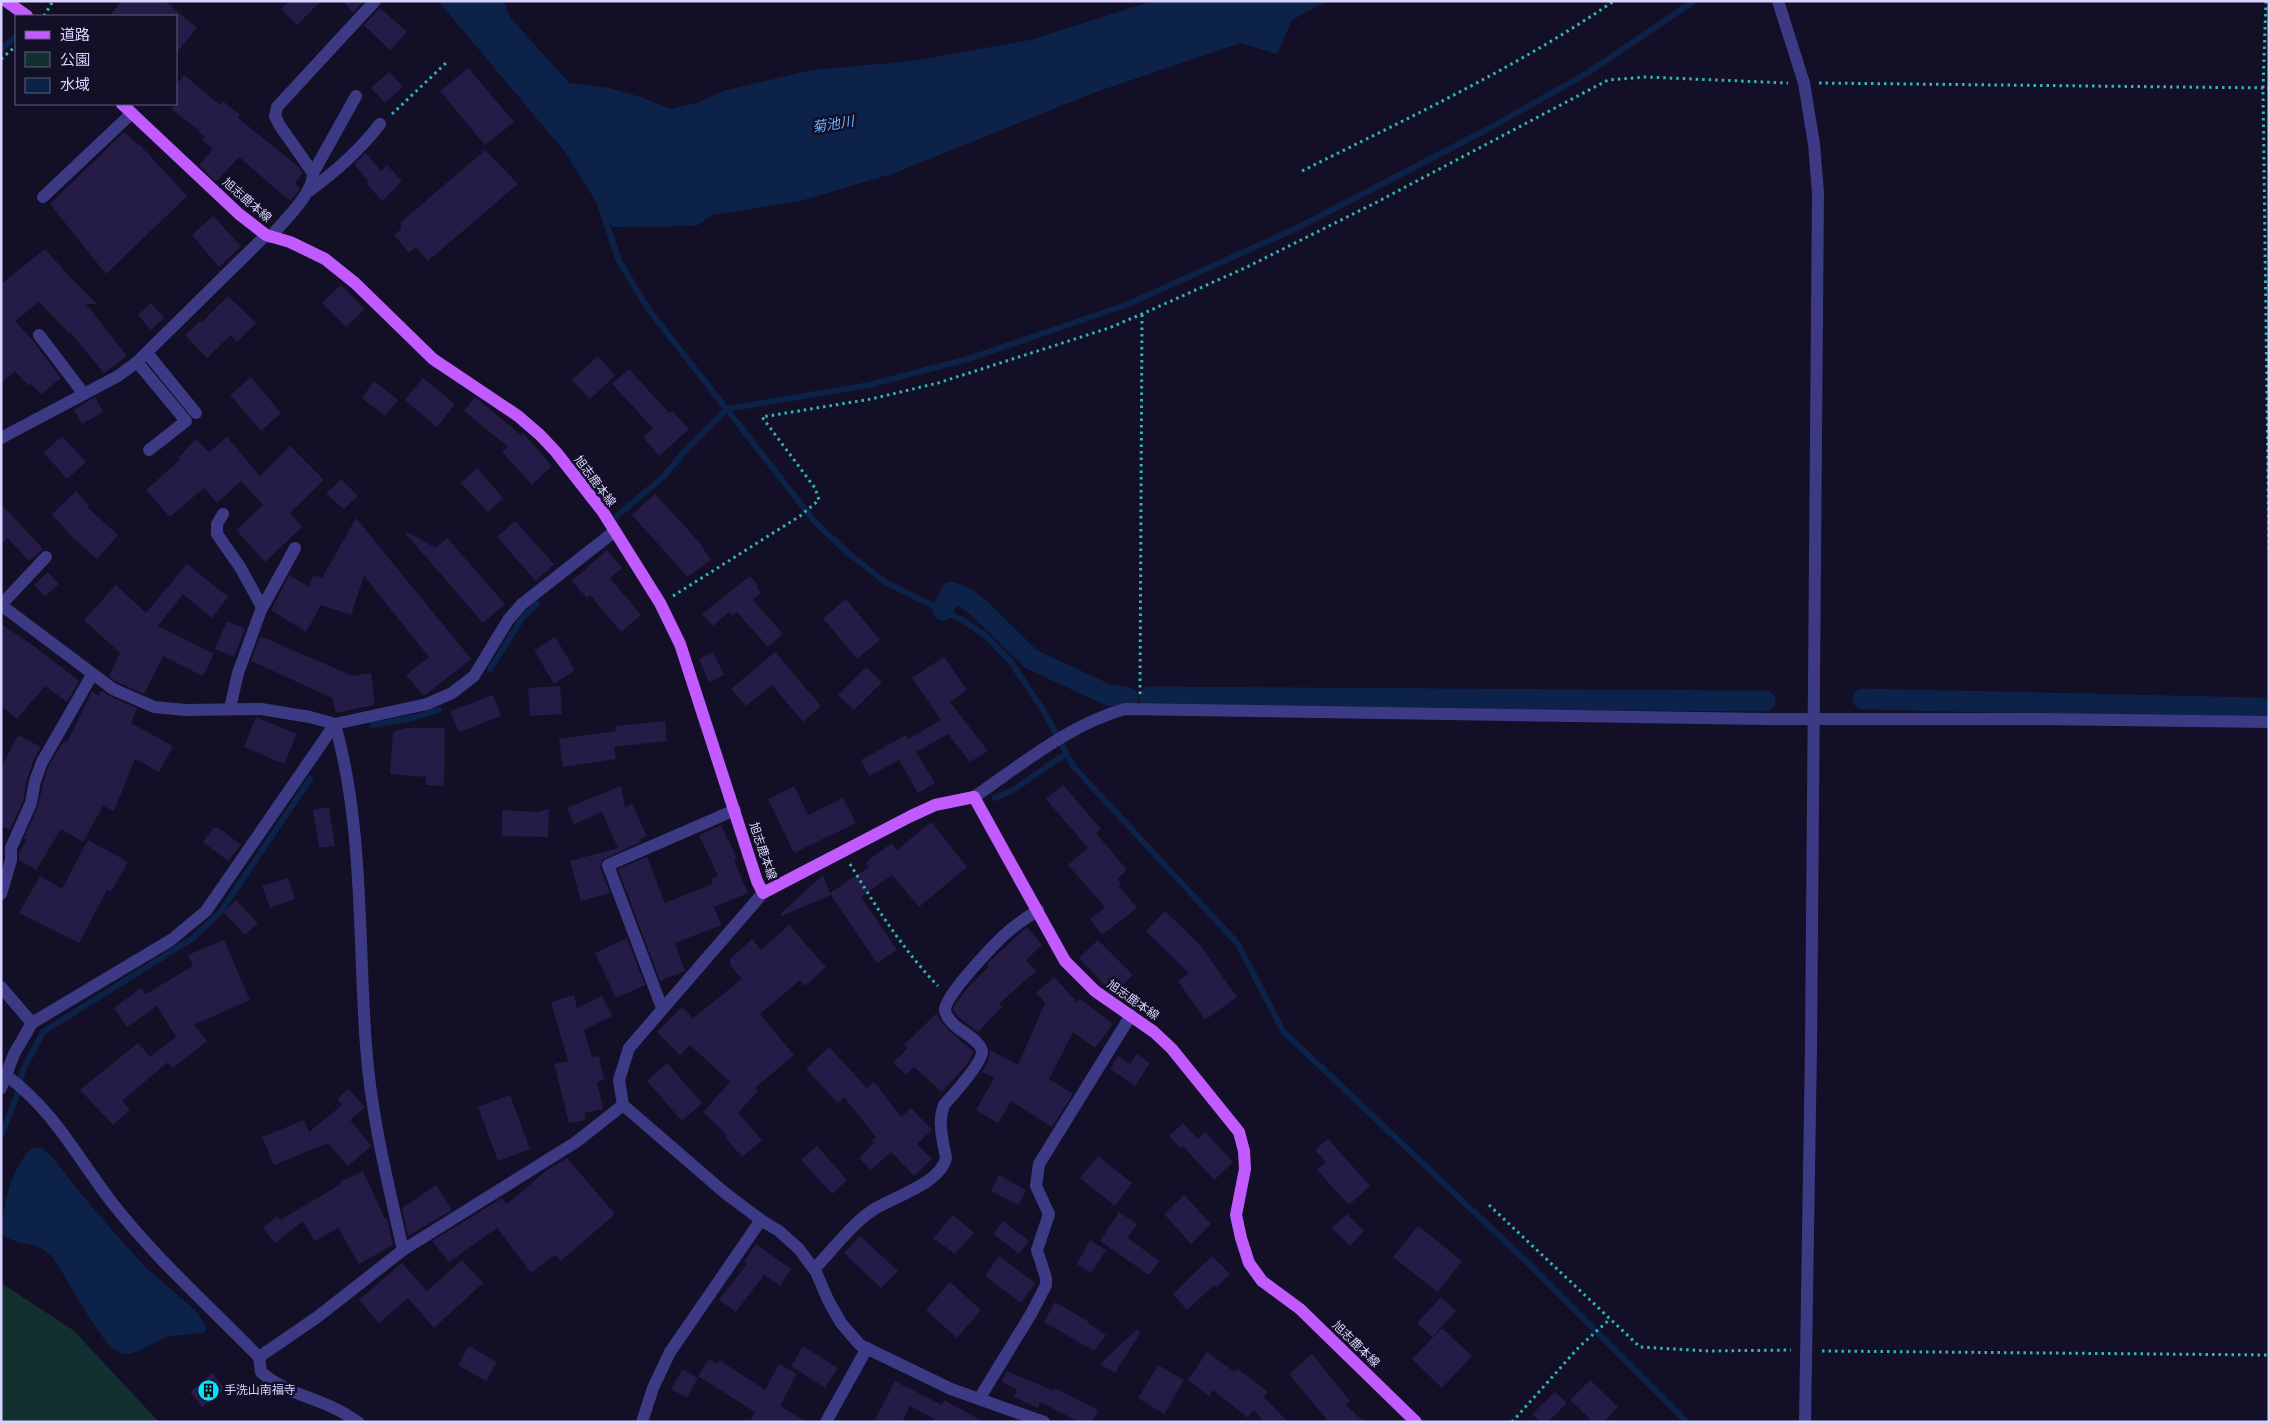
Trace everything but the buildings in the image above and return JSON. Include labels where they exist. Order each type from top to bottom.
[{"type":"main road","points":[[6,1],[25,15]]},
{"type":"main road","name":"旭志鹿本線","points":[[127,108],[240,214],[268,236],[290,242],[324,259],[354,284],[433,358],[518,416],[556,452],[615,532],[660,603],[680,644],[757,881],[763,893],[927,809],[974,797],[1038,910],[1064,961],[1096,991],[1154,1032],[1172,1049],[1240,1132],[1244,1151],[1244,1169],[1236,1215],[1241,1238],[1254,1269],[1262,1280],[1300,1309],[1412,1421]]},
{"type":"street","points":[[1,438],[118,376],[142,358],[268,236],[309,190],[314,181],[313,173],[280,126],[275,116],[277,107],[375,1]]},
{"type":"street","points":[[1778,1],[1804,83],[1814,144],[1818,194],[1805,1422]]},
{"type":"street","points":[[313,173],[356,96]]},
{"type":"street","points":[[43,197],[127,108]]},
{"type":"street","points":[[309,190],[335,172],[370,138],[380,124]]},
{"type":"street","points":[[39,335],[84,394]]},
{"type":"street","points":[[142,358],[196,413]]},
{"type":"street","points":[[142,358],[186,421],[150,450]]},
{"type":"street","points":[[223,514],[217,524],[217,534],[240,567],[262,607]]},
{"type":"street","points":[[46,557],[1,605],[92,675],[113,688],[154,707],[186,710],[230,708],[271,711],[310,717],[335,724],[427,704],[452,693],[474,676],[508,620],[522,604],[615,532]]},
{"type":"street","points":[[230,708],[238,673],[262,607],[295,548]]},
{"type":"street","points":[[1,894],[11,860],[12,848],[31,803],[35,781],[42,762],[92,675]]},
{"type":"street","points":[[974,797],[1048,746],[1069,734],[1108,714],[1125,709],[1140,708],[1813,720],[2040,719],[2269,722]]},
{"type":"street","points":[[1,1088],[14,1054],[32,1023],[171,940],[206,911],[335,724]]},
{"type":"street","points":[[335,724],[346,763],[350,798],[359,900],[366,1047],[372,1102],[381,1154],[403,1250]]},
{"type":"street","points":[[662,1008],[608,865],[734,810]]},
{"type":"street","points":[[763,893],[629,1048],[619,1080],[624,1105],[674,1150],[792,1243],[814,1270],[841,1323],[860,1345],[951,1389],[1044,1422]]},
{"type":"street","points":[[814,1270],[857,1222],[875,1208],[922,1186],[945,1164],[946,1158],[940,1125],[941,1111],[944,1104],[978,1062],[982,1053],[981,1047],[953,1024],[946,1014],[945,1007],[949,998],[983,956],[1010,930],[1038,910]]},
{"type":"street","points":[[1,986],[32,1023]]},
{"type":"street","points":[[978,1399],[1032,1314],[1046,1286],[1046,1278],[1037,1250],[1049,1214],[1036,1186],[1039,1164],[1131,1015]]},
{"type":"street","points":[[7,1076],[28,1091],[64,1134],[111,1200],[157,1253],[259,1357],[261,1372],[272,1382],[335,1409],[358,1422]]},
{"type":"street","points":[[259,1357],[316,1318],[403,1250],[576,1142],[624,1105]]},
{"type":"street","points":[[642,1422],[652,1388],[670,1352],[761,1220]]},
{"type":"street","points":[[826,1422],[867,1348]]},
{"type":"path","points":[[45,15],[53,1]]},
{"type":"path","points":[[1302,171],[1436,104],[1570,31],[1614,1]]},
{"type":"path","points":[[2266,1],[2264,88],[2269,554]]},
{"type":"path","points":[[1,59],[15,47]]},
{"type":"path","points":[[380,124],[446,63]]},
{"type":"path","points":[[660,603],[800,516],[819,500],[816,488],[762,417],[871,399],[938,383],[1109,328],[1247,267],[1377,202],[1608,80],[1645,78],[1804,83],[2269,88]]},
{"type":"path","points":[[1140,708],[1142,314]]},
{"type":"path","points":[[843,853],[883,917],[926,975],[949,998]]},
{"type":"path","points":[[1489,1205],[1640,1347],[1710,1351],[2269,1355]]},
{"type":"path","points":[[1512,1422],[1579,1347],[1610,1320]]},
{"type":"green space","points":[[1,1283],[73,1330],[159,1422],[1,1422]]},
{"type":"water","name":"菊池川","points":[[438,1],[504,1],[509,16],[569,83],[609,88],[641,97],[670,109],[697,103],[726,90],[812,70],[912,61],[1030,40],[1153,1],[1327,1],[1292,20],[1277,54],[1241,43],[1093,93],[895,173],[800,201],[712,215],[696,226],[612,227],[565,152]]},
{"type":"water","points":[[34,1147],[42,1148],[52,1157],[91,1206],[144,1266],[195,1310],[207,1327],[204,1333],[167,1337],[141,1350],[130,1353],[124,1354],[115,1350],[96,1327],[50,1255],[39,1247],[9,1239],[3,1235],[6,1201],[14,1175],[20,1163]]},
{"type":"waterway","points":[[617,516],[663,477],[686,450],[727,409],[869,385],[971,358],[1126,305],[1297,228],[1488,129],[1589,72],[1694,1]]},
{"type":"waterway","points":[[1,49],[15,38]]},
{"type":"waterway","points":[[601,207],[619,261],[649,310],[815,522],[848,553],[885,582],[964,621],[986,636],[1010,661],[1045,713],[1073,766],[1238,944],[1283,1031],[1530,1265],[1687,1422]]},
{"type":"waterway","points":[[943,610],[951,592],[966,598],[980,609],[1031,659],[1108,695],[1128,698]]},
{"type":"waterway","points":[[490,669],[523,617],[537,604]]},
{"type":"waterway","points":[[1149,697],[1765,701]]},
{"type":"waterway","points":[[1863,699],[2260,708]]},
{"type":"waterway","points":[[373,725],[416,717],[439,710]]},
{"type":"waterway","points":[[995,798],[1013,790],[1067,753]]},
{"type":"waterway","points":[[1,1136],[15,1101],[23,1070],[43,1032],[193,938],[221,911],[310,779]]},
{"type":"place","name":"手洗山南福寺","points":[[208,1390]]}]
